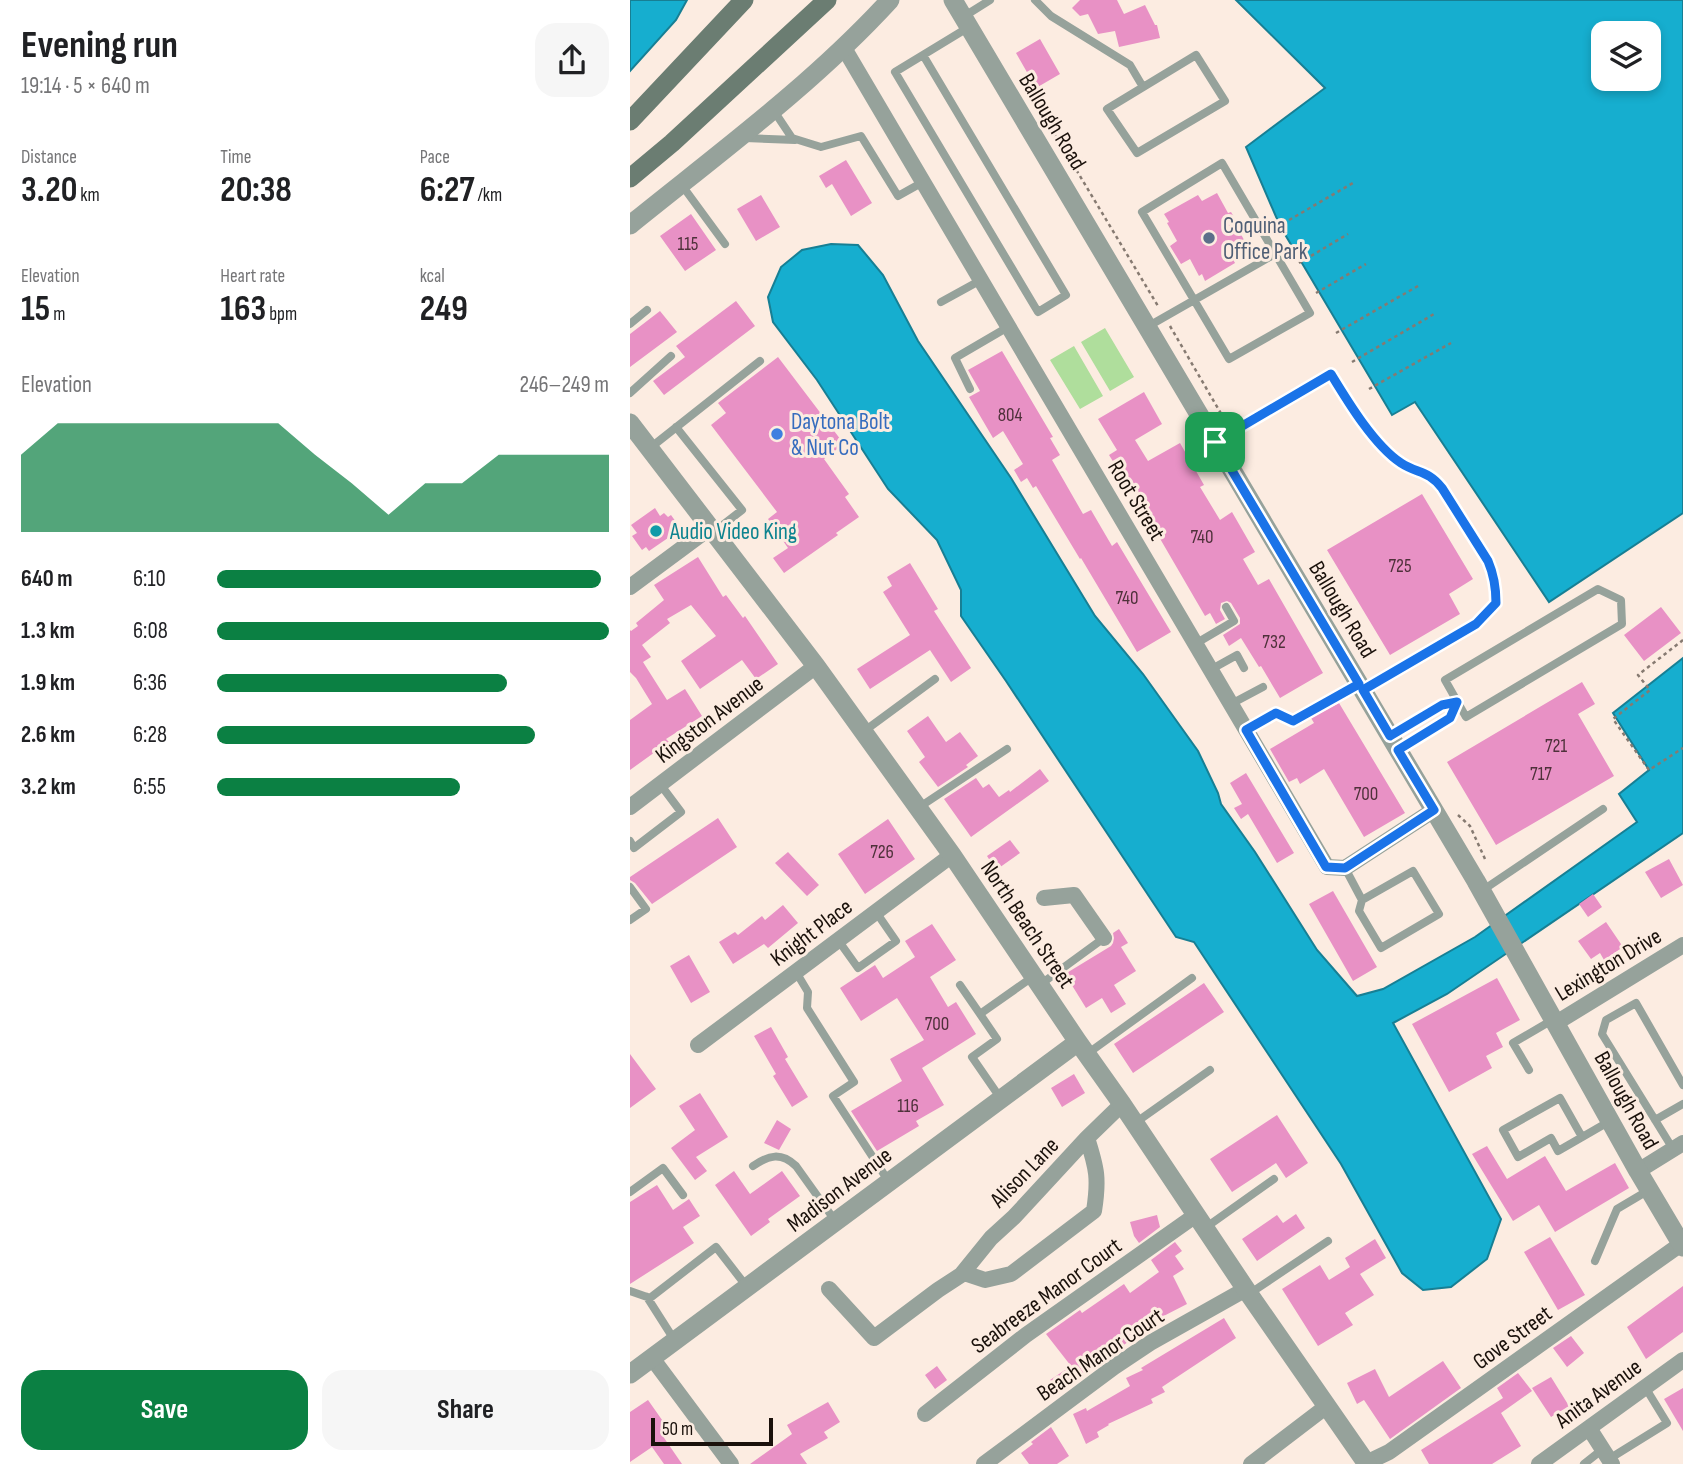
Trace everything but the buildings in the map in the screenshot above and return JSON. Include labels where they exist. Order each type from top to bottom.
[{"type":"main road","points":[[630,121],[744,0]]},
{"type":"main road","points":[[630,178],[672,143],[824,3]]},
{"type":"street","points":[[630,225],[844,48],[890,0]]},
{"type":"street","name":"Ballough Road","points":[[962,15],[1434,810],[1682,1245]]},
{"type":"street","name":"Root Street","points":[[844,48],[1326,867],[1345,868]]},
{"type":"street","name":"North Beach Street","points":[[630,423],[643,444],[712,529],[816,666],[952,855],[1366,1464]]},
{"type":"street","points":[[630,587],[712,529]]},
{"type":"street","name":"Kingston Avenue","points":[[630,807],[816,666]]},
{"type":"street","points":[[1345,868],[1434,810]]},
{"type":"street","name":"Knight Place","points":[[698,1045],[952,855]]},
{"type":"street","points":[[1044,898],[1074,895],[1105,937]]},
{"type":"street","name":"Lexington Drive","points":[[1555,1021],[1683,945]]},
{"type":"street","name":"Madison Avenue","points":[[630,1374],[1001,1099],[1082,1048]]},
{"type":"street","name":"Alison Lane","points":[[829,1289],[874,1338],[961,1275],[991,1238],[1122,1104]]},
{"type":"street","points":[[961,1275],[964,1273],[985,1280],[1011,1275],[1094,1211],[1098,1189],[1096,1167],[1087,1138]]},
{"type":"street","points":[[1638,1171],[1678,1146]]},
{"type":"street","name":"Seabreeze Manor Court","points":[[925,1414],[1026,1335],[1200,1221]]},
{"type":"street","name":"Gove Street","points":[[1366,1464],[1389,1452],[1682,1245]]},
{"type":"street","name":"Beach Manor Court","points":[[984,1464],[1150,1343],[1247,1292]]},
{"type":"street","points":[[652,1358],[731,1464]]},
{"type":"street","name":"Anita Avenue","points":[[1539,1464],[1683,1360]]},
{"type":"street","points":[[1251,1464],[1327,1406]]},
{"type":"street","points":[[1589,1427],[1608,1457]]},
{"type":"lane","points":[[923,55],[1066,295],[1038,312],[895,72],[923,55],[962,15],[990,0]]},
{"type":"lane","points":[[1035,0],[1051,16],[1130,65],[1143,87]]},
{"type":"lane","points":[[1196,55],[1225,101],[1137,153],[1108,109],[1143,87],[1196,55]]},
{"type":"lane","points":[[773,109],[795,139]]},
{"type":"lane","points":[[738,138],[795,139],[821,147],[861,136],[898,196],[923,182]]},
{"type":"lane","points":[[1222,163],[1275,254],[1310,313],[1229,359],[1142,212],[1222,163]]},
{"type":"lane","points":[[681,184],[725,244]]},
{"type":"lane","points":[[1147,327],[1275,254]]},
{"type":"lane","points":[[942,302],[981,280]]},
{"type":"lane","points":[[630,324],[647,310]]},
{"type":"lane","points":[[970,390],[955,358],[1008,327]]},
{"type":"lane","points":[[630,393],[671,356]]},
{"type":"lane","points":[[643,444],[676,427],[760,361]]},
{"type":"lane","points":[[1215,442],[1331,374],[1350,404],[1386,450],[1401,463],[1433,477],[1442,488],[1493,573],[1496,603],[1476,624],[1293,721],[1276,713],[1246,730]]},
{"type":"lane","points":[[676,427],[742,510],[712,529]]},
{"type":"lane","points":[[1598,589],[1621,600],[1622,624],[1466,717],[1457,702],[1445,680],[1598,589]]},
{"type":"lane","points":[[1195,644],[1234,621],[1226,607]]},
{"type":"lane","points":[[1210,670],[1237,655],[1244,668]]},
{"type":"lane","points":[[863,732],[935,679]]},
{"type":"lane","points":[[1231,704],[1263,687]]},
{"type":"lane","points":[[1394,743],[1450,718],[1457,702]]},
{"type":"lane","points":[[1394,743],[1442,705],[1457,702]]},
{"type":"lane","points":[[918,808],[1007,748]]},
{"type":"lane","points":[[630,841],[634,848],[681,813],[660,784]]},
{"type":"lane","points":[[1481,891],[1603,810]]},
{"type":"lane","points":[[1345,868],[1362,900],[1359,911],[1381,948],[1438,914],[1413,870],[1362,900]]},
{"type":"lane","points":[[630,887],[646,909],[630,920]]},
{"type":"lane","points":[[838,940],[858,968],[896,941],[876,912]]},
{"type":"lane","points":[[980,1014],[1105,937]]},
{"type":"lane","points":[[796,972],[808,992],[807,1008],[854,1082],[832,1096],[889,1182]]},
{"type":"lane","points":[[1082,1048],[1192,978]]},
{"type":"lane","points":[[960,985],[997,1039],[972,1057],[1001,1099]]},
{"type":"lane","points":[[1678,1146],[1655,1120],[1602,1034],[1606,1020],[1636,1003],[1683,1085]]},
{"type":"lane","points":[[1529,1070],[1513,1043],[1555,1021]]},
{"type":"lane","points":[[1135,1123],[1210,1070]]},
{"type":"lane","points":[[1582,1137],[1560,1098],[1503,1130],[1518,1157],[1551,1138],[1558,1150],[1582,1137],[1610,1121]]},
{"type":"lane","points":[[1655,1120],[1683,1104]]},
{"type":"lane","points":[[753,1166],[767,1156],[790,1160],[836,1222]]},
{"type":"lane","points":[[630,1192],[663,1168],[683,1195]]},
{"type":"lane","points":[[1200,1221],[1274,1179]]},
{"type":"lane","points":[[1595,1261],[1617,1209],[1649,1190]]},
{"type":"lane","points":[[1247,1292],[1328,1241]]},
{"type":"lane","points":[[630,1291],[650,1298],[716,1247],[747,1287]]},
{"type":"lane","points":[[647,1297],[675,1340]]},
{"type":"lane","points":[[1584,1464],[1608,1457],[1667,1423],[1645,1387]]},
{"type":"path","points":[[1277,227],[1353,183]]},
{"type":"path","points":[[1299,263],[1349,234]]},
{"type":"path","points":[[1316,293],[1366,264]]},
{"type":"path","points":[[1336,333],[1418,286]]},
{"type":"path","points":[[1352,362],[1434,314]]},
{"type":"path","points":[[1369,389],[1451,343]]},
{"type":"path","points":[[1683,640],[1639,675],[1650,690],[1613,719],[1649,771],[1683,748]]},
{"type":"green space","points":[[1105,328],[1134,377],[1110,391],[1081,342]]},
{"type":"green space","points":[[1074,346],[1103,396],[1080,409],[1050,360]]},
{"type":"water","points":[[630,0],[687,0],[676,20],[630,71]]},
{"type":"water","points":[[1236,0],[1683,0],[1683,513],[1549,602],[1415,402],[1392,415],[1280,226],[1246,147],[1325,88]]},
{"type":"water","points":[[831,244],[858,245],[883,275],[918,341],[1011,478],[1095,616],[1143,674],[1198,751],[1221,804],[1317,950],[1357,996],[1383,989],[1475,937],[1637,822],[1619,794],[1649,770],[1613,713],[1683,658],[1683,833],[1447,994],[1393,1023],[1501,1219],[1487,1259],[1451,1287],[1423,1290],[1402,1273],[1341,1164],[1194,942],[1176,937],[961,616],[961,590],[937,540],[888,489],[817,380],[773,322],[768,297],[781,267],[802,250]]},
{"type":"place","name":"Coquina Office Park","points":[[1209,238]]},
{"type":"place","name":"Daytona Bolt & Nut Co","points":[[777,434]]},
{"type":"place","name":"Audio Video King","points":[[656,531]]},
{"type":"route","points":[[1331,374],[1350,404],[1386,450],[1401,463],[1433,477],[1442,488],[1493,573],[1496,603],[1476,624],[1363,690],[1390,736],[1442,705],[1457,702],[1450,718],[1398,750],[1434,810],[1345,868],[1326,867],[1246,730],[1276,713],[1293,721],[1359,684],[1215,442],[1331,374]]}]
